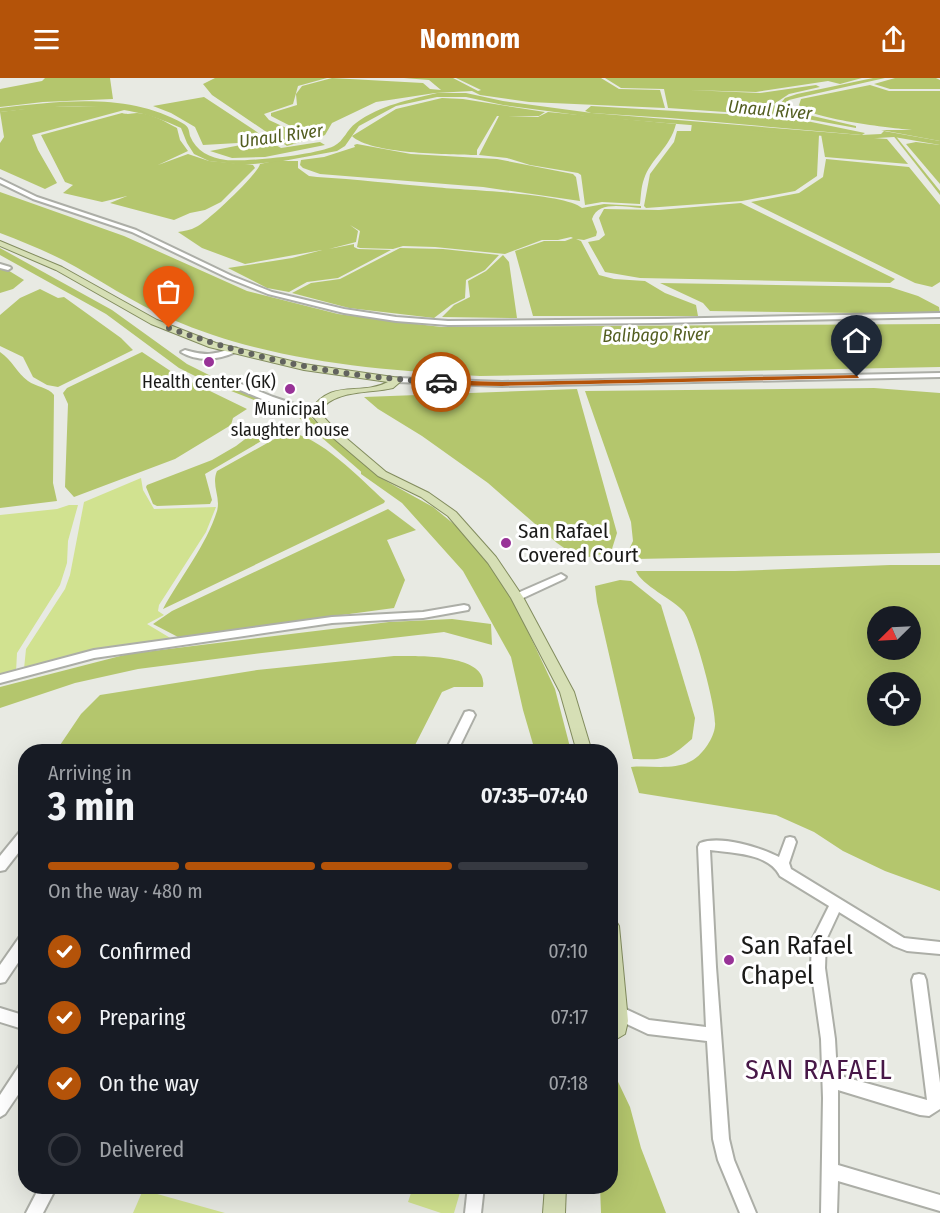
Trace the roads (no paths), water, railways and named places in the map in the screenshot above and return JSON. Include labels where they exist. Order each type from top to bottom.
[{"type":"main road","points":[[0,243],[65,272],[157,323],[233,350],[312,369],[397,380]]},
{"type":"main road","points":[[397,380],[386,387],[335,395],[320,403],[314,412],[329,429],[382,474],[425,495],[452,514],[492,560],[517,597],[567,692],[583,744]]},
{"type":"main road","points":[[618,1003],[618,1028]]},
{"type":"main road","points":[[554,1213],[555,1194]]},
{"type":"street","points":[[0,181],[35,198],[134,231],[230,277],[270,293],[344,311],[396,319],[448,323],[940,315]]},
{"type":"street","points":[[0,266],[8,268]]},
{"type":"street","points":[[185,352],[209,358],[221,357],[233,350]]},
{"type":"street","points":[[397,380],[502,384],[940,375]]},
{"type":"street","points":[[238,386],[270,399],[314,412]]},
{"type":"street","points":[[517,597],[561,577]]},
{"type":"street","points":[[0,679],[94,654],[332,620],[423,615],[464,608]]},
{"type":"street","points":[[455,744],[469,715]]},
{"type":"street","points":[[783,868],[790,842]]},
{"type":"street","points":[[0,866],[18,843]]},
{"type":"street","points":[[748,1213],[722,1148],[713,1035],[704,847],[709,845],[755,852],[770,858],[899,942],[907,945],[940,948]]},
{"type":"street","points":[[829,1213],[830,1080],[828,1039],[818,968],[819,940],[837,903]]},
{"type":"street","points":[[0,977],[18,951]]},
{"type":"street","points":[[830,1080],[920,1107],[932,1106],[934,1102],[931,1071],[919,980]]},
{"type":"street","points":[[619,1013],[648,1027],[713,1035]]},
{"type":"street","points":[[0,1015],[18,1021]]},
{"type":"street","points":[[0,1109],[18,1081]]},
{"type":"street","points":[[830,1171],[940,1203]]},
{"type":"street","points":[[34,1213],[45,1194]]},
{"type":"street","points":[[473,1213],[475,1194]]},
{"type":"water","points":[[45,78],[110,78],[113,99],[43,102],[0,107],[0,89],[42,81]]},
{"type":"water","points":[[215,78],[327,78],[298,86],[293,104],[264,114],[269,120],[310,139],[287,146],[212,95],[203,84]]},
{"type":"water","points":[[332,78],[423,83],[430,89],[441,90],[429,80],[404,78],[453,78],[478,91],[481,90],[456,78],[601,78],[619,89],[660,90],[665,108],[529,102],[480,95],[472,91],[435,93],[376,102],[332,123],[325,135],[316,139],[271,116],[271,113],[297,105],[296,94],[302,86]]},
{"type":"water","points":[[605,78],[862,78],[840,84],[828,81],[756,92],[689,90],[760,93],[816,85],[820,87],[789,94],[774,104],[776,110],[785,116],[780,116],[668,108],[664,89],[621,88]]},
{"type":"water","points":[[895,78],[936,78],[940,80],[940,89],[890,89],[874,84]]},
{"type":"water","points":[[870,85],[889,91],[940,91],[940,141],[881,130],[912,130],[817,115],[799,105],[801,99]]},
{"type":"water","points":[[204,97],[261,136],[238,143],[203,145],[195,127],[153,106]]},
{"type":"water","points":[[442,98],[463,99],[545,112],[539,116],[506,117],[538,117],[548,112],[676,124],[669,140],[647,172],[642,185],[640,204],[602,202],[585,205],[581,175],[578,173],[530,165],[507,158],[479,155],[499,116],[477,150],[477,155],[391,150],[361,142],[352,136],[396,109]]},
{"type":"water","points":[[105,106],[128,109],[32,135],[57,183],[45,189],[0,169],[0,143],[4,137],[0,112],[41,107]]},
{"type":"water","points":[[591,106],[792,118],[865,133],[862,135],[585,111]]},
{"type":"water","points":[[122,113],[147,114],[177,128],[180,140],[188,151],[158,165],[188,154],[209,161],[253,165],[255,168],[221,202],[174,220],[110,203],[127,196],[102,202],[63,193],[73,185],[65,182],[41,135]]},
{"type":"water","points":[[692,123],[819,135],[817,176],[795,191],[742,201],[646,208],[644,206],[650,174],[674,142],[677,131],[691,131]]},
{"type":"water","points":[[821,134],[887,139],[908,164],[825,157]]},
{"type":"water","points":[[267,140],[281,148],[320,142],[325,145],[265,157],[232,158],[210,151]]},
{"type":"water","points":[[916,142],[940,145],[940,184],[906,144]]},
{"type":"water","points":[[354,145],[411,154],[497,159],[573,174],[576,177],[580,201],[483,187],[320,174],[300,165],[301,160],[324,157],[355,147]]},
{"type":"water","points":[[826,159],[909,167],[940,205],[940,282],[932,287],[915,283],[751,202],[799,193],[823,177]]},
{"type":"water","points":[[274,161],[298,161],[298,168],[309,176],[317,177],[512,193],[556,199],[582,208],[604,204],[641,206],[641,208],[613,206],[600,209],[592,219],[597,232],[596,236],[584,240],[576,239],[581,241],[599,275],[614,279],[645,281],[665,293],[696,305],[698,316],[533,316],[515,251],[544,241],[565,241],[573,238],[571,237],[542,240],[505,254],[435,247],[360,248],[357,247],[360,231],[350,225],[358,231],[356,242],[329,249],[354,244],[354,247],[358,249],[391,250],[338,278],[307,282],[289,292],[267,288],[228,268],[292,258],[322,250],[245,264],[202,248],[178,232],[192,229],[202,223],[242,187],[260,164]]},
{"type":"water","name":"Balibago River","points":[[0,192],[124,236],[247,291],[338,314],[441,327],[940,324],[940,367],[480,376],[362,366],[284,354],[245,345],[171,319],[63,260],[0,233]]},
{"type":"water","points":[[741,203],[895,279],[890,283],[640,278],[605,272],[588,242],[599,240],[605,235],[599,218],[604,209],[659,210]]},
{"type":"water","points":[[400,248],[443,249],[499,255],[485,270],[466,280],[465,298],[434,318],[349,308],[292,293],[311,283],[340,279]]},
{"type":"water","points":[[503,255],[509,262],[517,318],[442,317],[454,305],[470,297],[468,281],[486,271]]},
{"type":"water","points":[[6,269],[24,280],[13,289],[0,293],[0,270]]},
{"type":"water","points":[[660,283],[890,287],[918,296],[939,307],[940,314],[710,311],[703,303]]},
{"type":"water","points":[[40,289],[58,298],[64,297],[121,338],[133,350],[58,387],[47,385],[33,377],[23,357],[0,346],[0,315],[20,298]]},
{"type":"water","points":[[0,352],[28,381],[49,390],[54,395],[53,483],[57,501],[0,508]]},
{"type":"water","points":[[142,352],[175,374],[247,409],[233,418],[231,425],[175,459],[74,497],[65,487],[68,404],[63,393],[67,388]]},
{"type":"water","points":[[874,388],[940,393],[940,553],[635,559],[626,556],[633,541],[631,522],[585,391]]},
{"type":"water","points":[[577,389],[617,533],[611,552],[580,559],[557,543],[488,483],[422,436],[378,409],[364,397]]},
{"type":"water","points":[[257,430],[270,436],[205,474],[212,500],[210,504],[157,506],[153,504],[147,485],[212,460]]},
{"type":"water","points":[[287,432],[300,435],[326,449],[364,481],[385,501],[384,503],[163,609],[200,549],[212,524],[218,506],[215,481],[217,471]]},
{"type":"water","points":[[361,465],[433,507],[455,525],[497,572],[516,606],[555,689],[569,744],[533,744],[511,657],[463,571],[402,503],[361,474]]},
{"type":"water","points":[[388,509],[416,530],[387,540],[405,580],[394,608],[178,637],[153,624],[172,611]]},
{"type":"water","points":[[940,565],[940,891],[885,871],[843,851],[814,832],[776,815],[639,793],[631,767],[671,767],[693,760],[701,754],[713,736],[715,717],[699,650],[684,612],[644,581],[636,571],[735,571]]},
{"type":"water","points":[[620,580],[631,581],[661,605],[695,718],[692,739],[671,755],[659,759],[633,759],[597,602],[595,586]]},
{"type":"water","points":[[452,619],[491,624],[492,645],[444,632],[262,653],[138,669],[75,683],[0,708],[0,687],[128,654],[389,622]]},
{"type":"water","points":[[394,656],[433,657],[463,662],[475,668],[482,676],[483,687],[454,687],[442,692],[416,744],[61,744],[81,714],[100,695],[257,670]]},
{"type":"water","points":[[618,1082],[630,1107],[641,1148],[666,1213],[601,1213],[600,1194],[618,1194]]},
{"type":"waterway","points":[[854,127],[802,116],[785,109],[783,104],[787,99],[799,95],[882,78]]},
{"type":"waterway","name":"Unaul River","points":[[0,110],[70,104],[117,105],[140,109],[184,127],[194,149],[209,159],[244,163],[283,159],[334,149],[342,144],[357,125],[394,105],[437,95],[466,95],[503,103],[592,115],[861,137],[893,135]]},
{"type":"waterway","points":[[884,133],[940,143]]},
{"type":"waterway","points":[[893,135],[940,194]]},
{"type":"waterway","points":[[0,251],[109,312],[183,366],[207,378],[302,415],[377,479]]},
{"type":"place","name":"Health center (GK)","points":[[209,362]]},
{"type":"place","name":"Municipal slaughter house","points":[[290,389]]},
{"type":"place","name":"San Rafael Covered Court","points":[[506,543]]},
{"type":"place","name":"San Rafael Chapel","points":[[729,960]]},
{"type":"district","name":"SAN RAFAEL","points":[[819,1069]]}]
